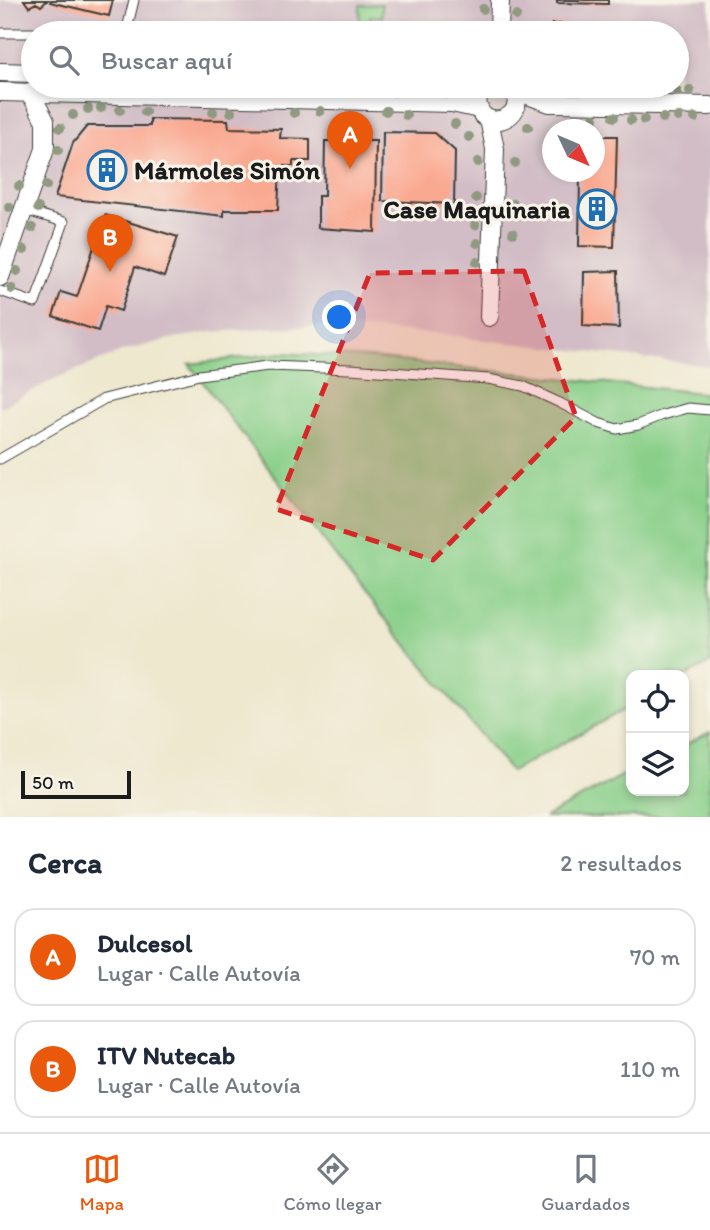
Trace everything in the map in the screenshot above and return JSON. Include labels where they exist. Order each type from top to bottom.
[{"type":"street","points":[[499,21],[500,0]]},
{"type":"street","points":[[0,72],[21,73]]},
{"type":"street","points":[[0,92],[21,92]]},
{"type":"street","points":[[0,277],[45,149],[45,121],[33,98]]},
{"type":"street","points":[[261,98],[453,103],[502,120],[550,103],[710,106]]},
{"type":"street","points":[[478,98],[495,149],[489,317]]},
{"type":"street","points":[[495,149],[517,102],[516,98]]},
{"type":"street","points":[[537,98],[550,103]]},
{"type":"lane","points":[[129,21],[134,0]]},
{"type":"lane","points":[[0,33],[21,33]]},
{"type":"lane","points":[[0,291],[35,303],[64,222],[24,210]]},
{"type":"lane","points":[[0,459],[104,399],[199,375],[268,366],[488,379],[523,386],[598,423],[617,429],[638,425],[688,408],[710,410]]},
{"type":"highlighted area","points":[[524,271],[576,417],[433,560],[276,509],[370,273]]},
{"type":"shaded area","points":[[0,0],[710,0],[710,366],[460,336],[327,326],[211,332],[124,351],[56,378],[0,408]]},
{"type":"green space","points":[[382,4],[382,17],[370,16],[370,21],[359,21],[360,5]]},
{"type":"green space","points":[[281,353],[372,358],[710,394],[710,663],[689,674],[689,670],[626,670],[626,709],[511,772],[359,587],[189,364]]},
{"type":"green space","points":[[710,732],[710,817],[545,817],[626,774],[626,796],[689,796],[689,742]]},
{"type":"building","points":[[24,0],[48,0],[41,6],[36,3],[29,7]]},
{"type":"building","points":[[113,0],[109,16],[50,2]]},
{"type":"building","points":[[557,0],[608,0],[608,4],[557,3]]},
{"type":"building","points":[[150,119],[228,120],[229,128],[281,129],[280,138],[310,139],[310,161],[293,161],[293,166],[280,166],[278,210],[224,210],[224,216],[55,197],[73,143],[87,126],[150,126]]},
{"type":"building","points":[[383,132],[435,133],[455,151],[454,204],[382,201]]},
{"type":"building","name":"Case Maquinaria","points":[[605,136],[617,136],[614,247],[579,246],[580,182],[605,182]]},
{"type":"building","points":[[325,141],[376,141],[375,232],[318,228],[318,196],[324,196]]},
{"type":"building","points":[[105,215],[178,237],[164,277],[135,267],[121,311],[106,306],[98,331],[53,316],[61,292],[77,297]]},
{"type":"building","points":[[618,271],[619,328],[583,326],[584,272]]},
{"type":"place","name":"Dulcesol","points":[[350,169]]},
{"type":"place","name":"Mármoles Simón","points":[[107,170]]},
{"type":"place","name":"Case Maquinaria","points":[[597,209]]},
{"type":"place","name":"ITV Nutecab","points":[[110,272]]}]
